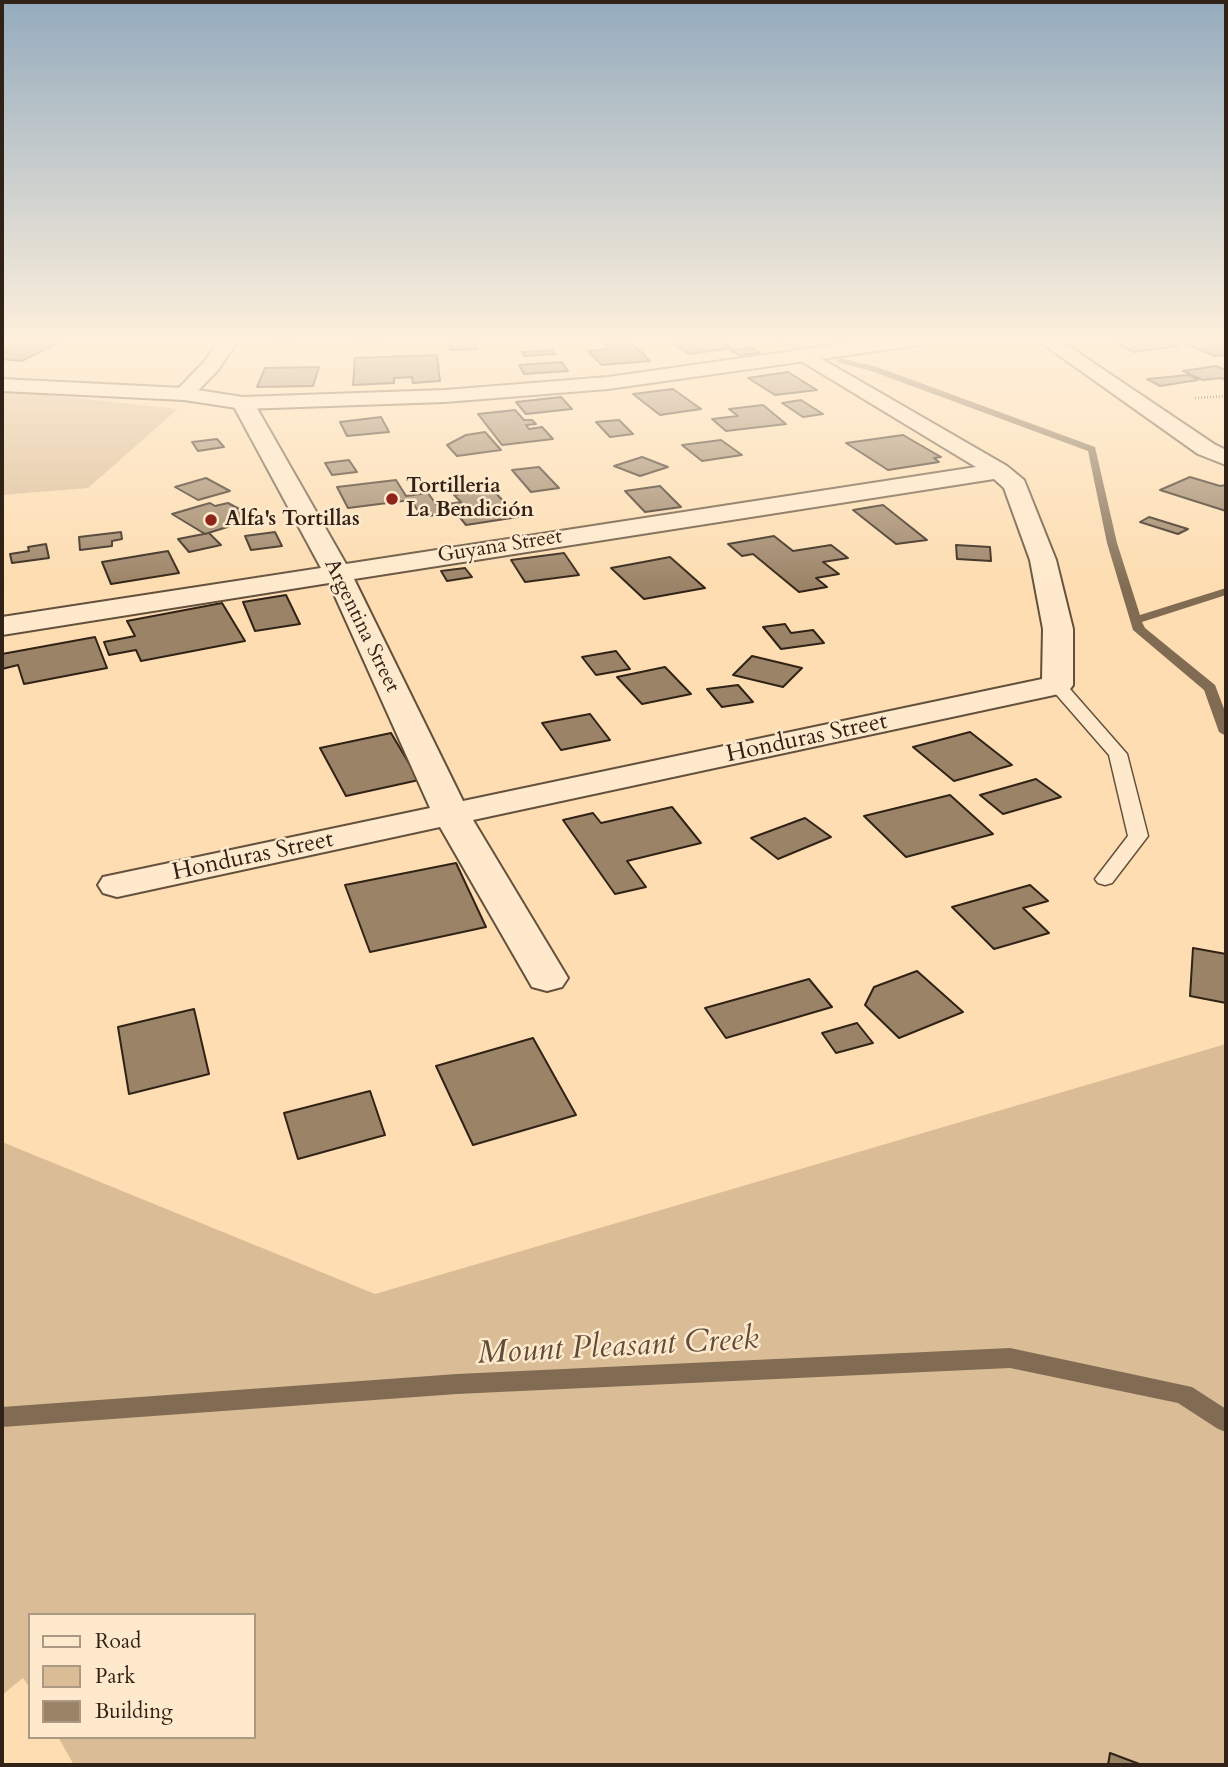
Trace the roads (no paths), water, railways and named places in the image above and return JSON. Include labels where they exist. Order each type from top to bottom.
[{"type":"street","name":"Argentina Street","points":[[253,421],[337,572],[452,816],[547,978]]},
{"type":"street","points":[[916,421],[999,471],[1015,485],[1043,560],[1058,629],[1057,685]]},
{"type":"street","points":[[1166,421],[1206,449],[1226,458]]},
{"type":"street","name":"Guyana Street","points":[[2,626],[999,471]]},
{"type":"street","name":"Honduras Street","points":[[117,885],[452,816],[1057,685]]},
{"type":"lane","points":[[1057,685],[1118,754],[1138,836],[1105,879]]},
{"type":"waterway","points":[[1017,421],[1092,449],[1112,543],[1139,630],[1210,688],[1226,732]]},
{"type":"waterway","points":[[1136,620],[1226,591]]},
{"type":"waterway","name":"Mount Pleasant Creek","points":[[2,1417],[457,1384],[1010,1358],[1184,1394],[1226,1422]]},
{"type":"place","name":"Tortilleria La Bendición","points":[[392,499]]},
{"type":"place","name":"Alfa's Tortillas","points":[[211,520]]}]
